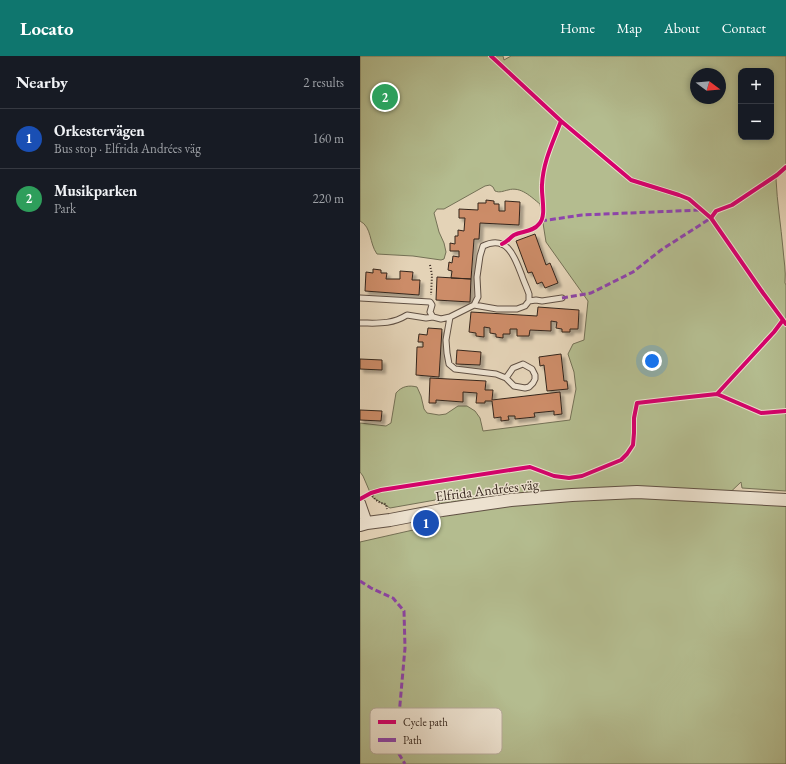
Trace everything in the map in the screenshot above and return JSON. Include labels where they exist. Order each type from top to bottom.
[{"type":"street","name":"Elfrida Andrées väg","points":[[363,524],[511,500],[572,495],[638,492],[786,500]]},
{"type":"street","points":[[363,500],[363,524]]},
{"type":"lane","points":[[360,322],[385,324],[400,320],[407,315],[441,319],[450,317],[474,305],[478,297],[477,277],[483,246],[489,244],[502,244],[508,248],[512,254],[529,294],[529,301],[525,306],[517,309],[497,309],[474,305]]},
{"type":"lane","points":[[360,298],[430,302],[432,305],[430,312],[433,317]]},
{"type":"lane","points":[[529,301],[562,298]]},
{"type":"lane","points":[[450,317],[446,340],[449,364],[455,369],[496,374],[506,378],[514,386],[525,388],[529,387],[535,379],[532,369],[522,364],[514,368],[506,378]]},
{"type":"path","points":[[430,265],[432,283],[430,302]]},
{"type":"path","points":[[363,500],[376,492]]},
{"type":"green space","points":[[360,56],[503,56],[504,60],[511,56],[786,56],[786,165],[776,179],[786,285],[786,491],[742,488],[741,482],[720,502],[786,506],[786,764],[360,764],[360,542],[413,530],[425,534],[441,499],[390,508],[372,497],[360,472],[360,423],[386,426],[391,423],[396,393],[403,387],[411,386],[417,387],[424,409],[427,413],[439,415],[446,414],[458,406],[467,406],[475,411],[480,418],[483,431],[570,420],[576,389],[574,372],[568,354],[573,344],[584,340],[588,301],[546,242],[540,204],[529,195],[521,191],[513,189],[498,192],[495,191],[490,185],[485,186],[444,209],[437,209],[434,213],[446,252],[444,259],[441,260],[413,256],[377,254],[374,250],[367,227],[360,221]]},
{"type":"building","points":[[486,200],[494,201],[494,204],[499,204],[499,211],[505,211],[505,201],[520,202],[519,225],[480,223],[479,239],[474,239],[471,279],[451,278],[452,271],[448,270],[449,262],[452,263],[453,256],[459,257],[459,251],[450,251],[450,243],[455,244],[455,236],[458,236],[458,230],[464,231],[465,218],[459,218],[459,209],[478,210],[478,203],[486,203]]},
{"type":"building","points":[[535,234],[546,265],[550,263],[558,283],[545,288],[542,282],[537,284],[532,272],[528,273],[516,241]]},
{"type":"building","points":[[373,269],[381,270],[381,273],[387,273],[386,279],[400,279],[400,271],[413,272],[412,280],[420,280],[419,295],[365,291],[366,272],[373,273]]},
{"type":"building","points":[[437,277],[471,279],[470,302],[436,300]]},
{"type":"building","points":[[538,307],[579,310],[578,329],[570,329],[570,332],[562,332],[562,329],[556,328],[557,322],[551,321],[551,331],[530,330],[529,336],[517,336],[517,329],[510,329],[510,334],[503,334],[503,338],[496,337],[496,334],[490,333],[490,328],[484,327],[484,337],[476,336],[476,333],[469,332],[471,312],[537,316]]},
{"type":"building","points":[[428,328],[442,329],[439,377],[416,375],[417,347],[423,347],[423,342],[418,342],[419,334],[427,335]]},
{"type":"building","points":[[457,350],[481,352],[480,365],[456,364]]},
{"type":"building","points":[[561,354],[564,381],[567,381],[568,389],[547,391],[544,365],[540,366],[539,357]]},
{"type":"building","points":[[360,359],[382,360],[382,370],[360,369]]},
{"type":"building","points":[[430,378],[486,381],[485,390],[493,390],[492,400],[560,392],[562,414],[554,415],[554,411],[534,413],[535,417],[515,419],[515,416],[508,416],[509,420],[501,421],[501,417],[494,418],[492,401],[476,403],[477,393],[463,392],[463,402],[436,400],[436,403],[429,403]]},
{"type":"building","points":[[360,410],[382,411],[381,421],[360,420]]},
{"type":"marked path","points":[[541,221],[582,215],[702,210]]},
{"type":"marked path","points":[[562,298],[591,293],[633,272],[661,250],[711,218],[713,215]]},
{"type":"marked path","points":[[360,581],[393,598],[404,611],[405,648],[400,708]]},
{"type":"marked path","points":[[399,754],[405,764]]},
{"type":"cycle path","points":[[491,56],[561,121],[631,180],[689,199],[711,218],[786,324]]},
{"type":"cycle path","points":[[502,244],[514,235],[537,227],[543,216],[542,185],[544,168],[561,121]]},
{"type":"cycle path","points":[[711,218],[716,211],[732,205],[777,175],[786,167]]},
{"type":"cycle path","points":[[717,394],[774,332],[783,320]]},
{"type":"cycle path","points":[[360,499],[381,490],[530,467],[554,476],[569,478],[582,476],[621,460],[627,454],[633,445],[634,418],[637,403],[717,394],[761,413],[786,411]]},
{"type":"place","name":"Musikparken","points":[[385,97]]},
{"type":"place","name":"Orkestervägen","points":[[426,523]]}]
